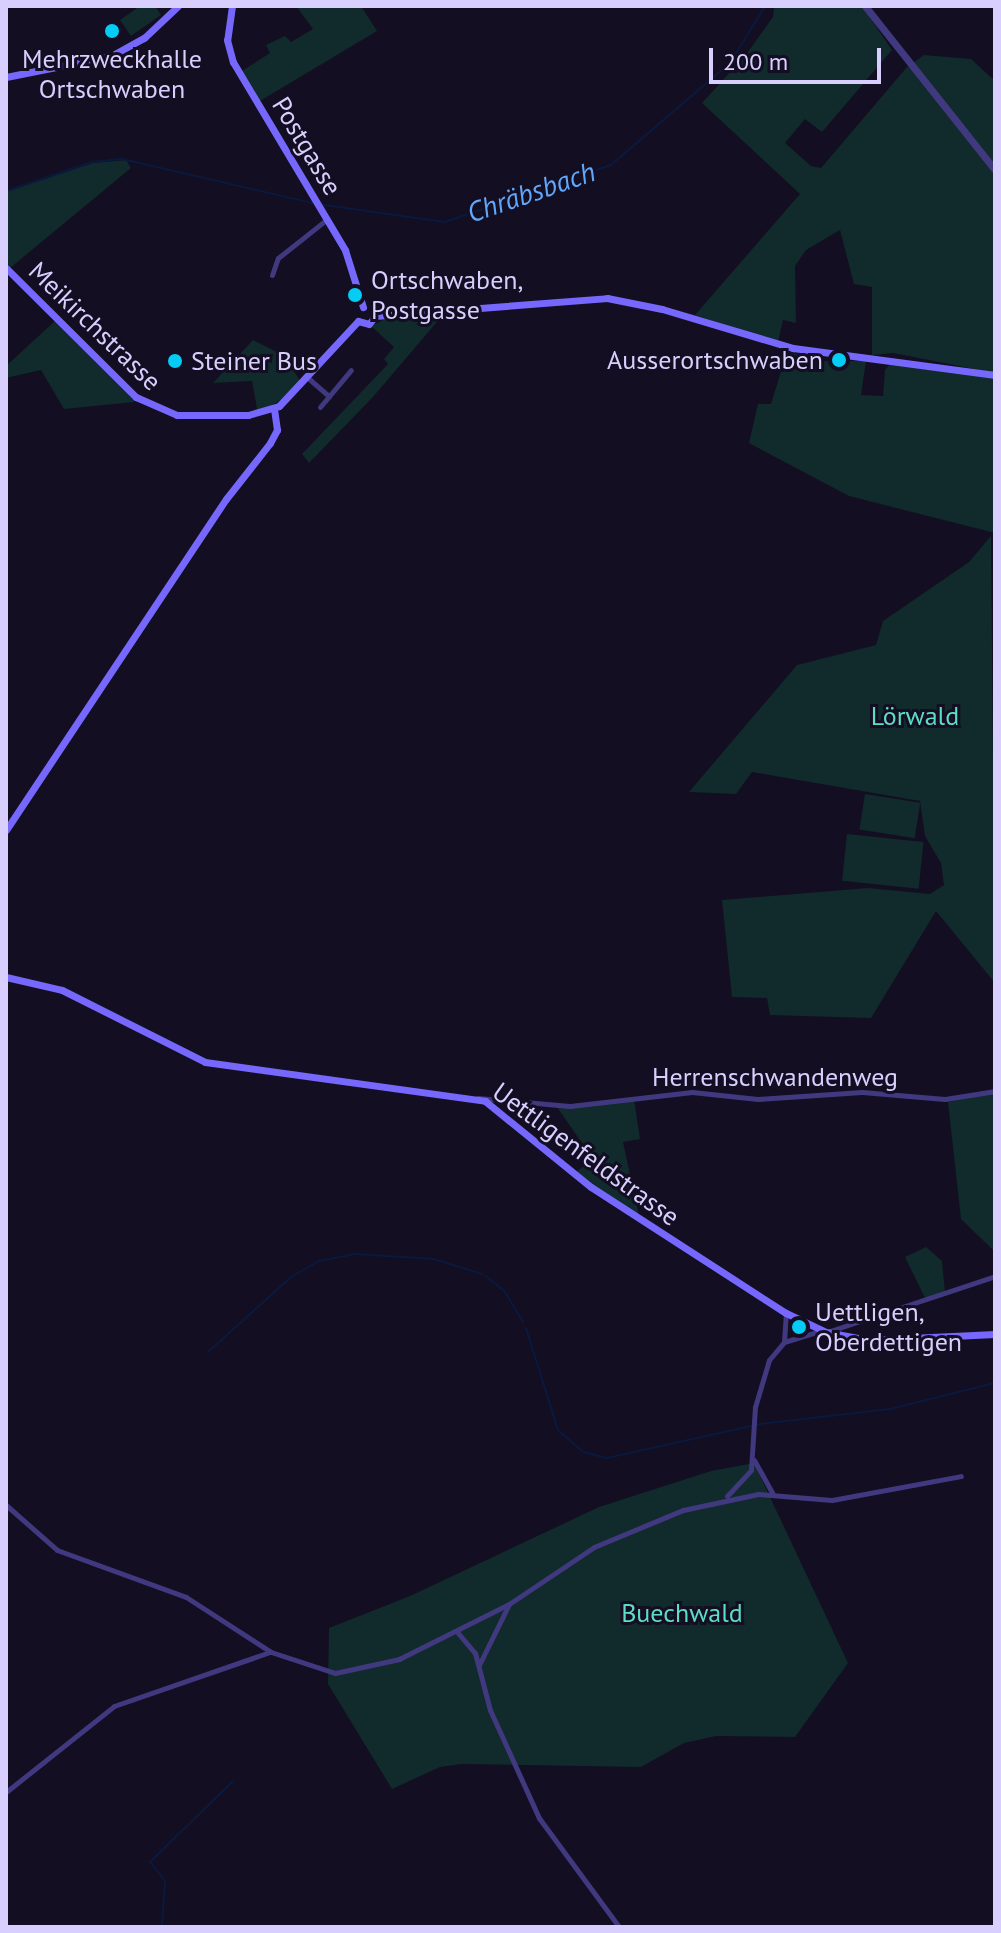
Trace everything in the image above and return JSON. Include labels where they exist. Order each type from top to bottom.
[{"type":"main road","points":[[6,77],[111,56],[144,38],[178,6]]},
{"type":"main road","name":"Postgasse","points":[[232,6],[227,40],[233,62],[352,266],[363,307]]},
{"type":"main road","name":"Meikirchstrasse","points":[[6,268],[130,391],[154,408],[204,417],[274,409]]},
{"type":"main road","points":[[6,830],[158,599],[274,437],[274,409],[308,378],[333,343],[358,321],[363,307],[375,316],[438,314],[607,298],[814,352],[995,375]]},
{"type":"main road","points":[[358,321],[369,324],[375,316]]},
{"type":"main road","name":"Uettligenfeldstrasse","points":[[6,977],[62,990],[205,1062],[320,1082],[477,1098],[501,1112],[591,1187],[786,1313],[823,1331],[868,1340],[995,1334]]},
{"type":"street","points":[[865,6],[995,170]]},
{"type":"street","points":[[272,275],[278,258],[327,219]]},
{"type":"street","points":[[320,407],[351,370]]},
{"type":"street","points":[[308,378],[329,396]]},
{"type":"street","name":"Herrenschwandenweg","points":[[477,1098],[570,1106],[692,1092],[758,1099],[862,1092],[945,1099],[995,1091]]},
{"type":"street","points":[[501,1112],[507,1100]]},
{"type":"street","points":[[784,1342],[995,1276]]},
{"type":"street","points":[[727,1497],[746,1479],[754,1458],[754,1425],[765,1369],[784,1342],[786,1313]]},
{"type":"street","points":[[754,1458],[773,1494]]},
{"type":"street","points":[[6,1505],[57,1550],[186,1597],[271,1652],[345,1674],[399,1659],[458,1633],[509,1604],[594,1547],[727,1497],[773,1494],[832,1500],[961,1476]]},
{"type":"street","points":[[479,1665],[509,1604]]},
{"type":"street","points":[[458,1633],[479,1665],[490,1710],[539,1818],[619,1927]]},
{"type":"street","points":[[6,1792],[114,1706],[271,1652]]},
{"type":"green space","points":[[140,6],[155,6],[161,15],[131,36],[120,20]]},
{"type":"green space","points":[[296,6],[361,6],[377,31],[260,101],[242,71],[270,53],[266,45],[285,36],[291,42],[313,29]]},
{"type":"green space","points":[[774,6],[862,6],[892,50],[822,132],[805,119],[785,143],[811,166],[821,168],[907,67],[924,55],[971,59],[995,81],[995,373],[893,353],[872,355],[872,287],[854,284],[840,230],[806,250],[795,266],[796,323],[783,320],[778,342],[695,315],[800,194],[702,103],[745,56],[773,17]]},
{"type":"green space","points":[[126,160],[131,168],[10,268],[6,264],[6,192],[93,163]]},
{"type":"green space","points":[[442,316],[373,397],[309,463],[302,454],[388,364],[384,359],[394,347],[371,326],[383,320]]},
{"type":"green space","points":[[55,321],[134,402],[64,409],[41,370],[6,378],[6,366]]},
{"type":"green space","points":[[253,340],[285,356],[303,386],[258,414],[252,381],[213,383]]},
{"type":"green space","points":[[787,352],[822,361],[866,361],[861,395],[883,396],[885,370],[891,363],[995,378],[995,533],[849,496],[749,443],[758,404],[771,404]]},
{"type":"green space","name":"Lörwald","points":[[991,536],[995,983],[936,911],[871,1018],[770,1015],[767,998],[732,997],[722,900],[868,888],[930,894],[944,885],[941,863],[925,836],[920,801],[752,772],[736,794],[689,792],[797,665],[876,645],[883,621],[969,562]]},
{"type":"green space","points":[[865,794],[920,803],[915,838],[859,830]]},
{"type":"green space","points":[[847,834],[924,842],[919,889],[842,881]]},
{"type":"green space","points":[[995,1093],[995,1252],[961,1219],[948,1102]]},
{"type":"green space","points":[[634,1099],[640,1139],[623,1142],[639,1216],[575,1173],[593,1159],[557,1107]]},
{"type":"green space","points":[[926,1247],[942,1261],[945,1293],[926,1300],[905,1257]]},
{"type":"green space","name":"Buechwald","points":[[754,1463],[848,1663],[795,1737],[716,1736],[684,1743],[641,1767],[461,1764],[440,1767],[392,1789],[328,1684],[329,1628],[410,1596],[599,1507],[711,1471]]},
{"type":"waterway","name":"Chräbsbach","points":[[324,205],[445,222],[611,165],[730,63],[765,6]]},
{"type":"waterway","name":"Chräbsbach","points":[[6,191],[92,162],[122,159],[312,203]]},
{"type":"waterway","points":[[208,1352],[291,1277],[319,1261],[355,1254],[434,1259],[482,1274]]},
{"type":"waterway","points":[[486,1276],[505,1292],[523,1322]]},
{"type":"waterway","points":[[526,1328],[558,1430],[583,1452],[607,1458],[760,1424],[890,1409],[995,1383]]},
{"type":"waterway","points":[[162,1927],[165,1881],[150,1862],[232,1782]]},
{"type":"place","name":"Mehrzweckhalle Ortschwaben","points":[[112,31]]},
{"type":"place","name":"Ortschwaben, Postgasse","points":[[355,295]]},
{"type":"place","name":"Ausserortschwaben","points":[[839,360]]},
{"type":"place","name":"Steiner Bus","points":[[175,361]]},
{"type":"place","name":"Uettligen, Oberdettigen","points":[[799,1327]]}]
